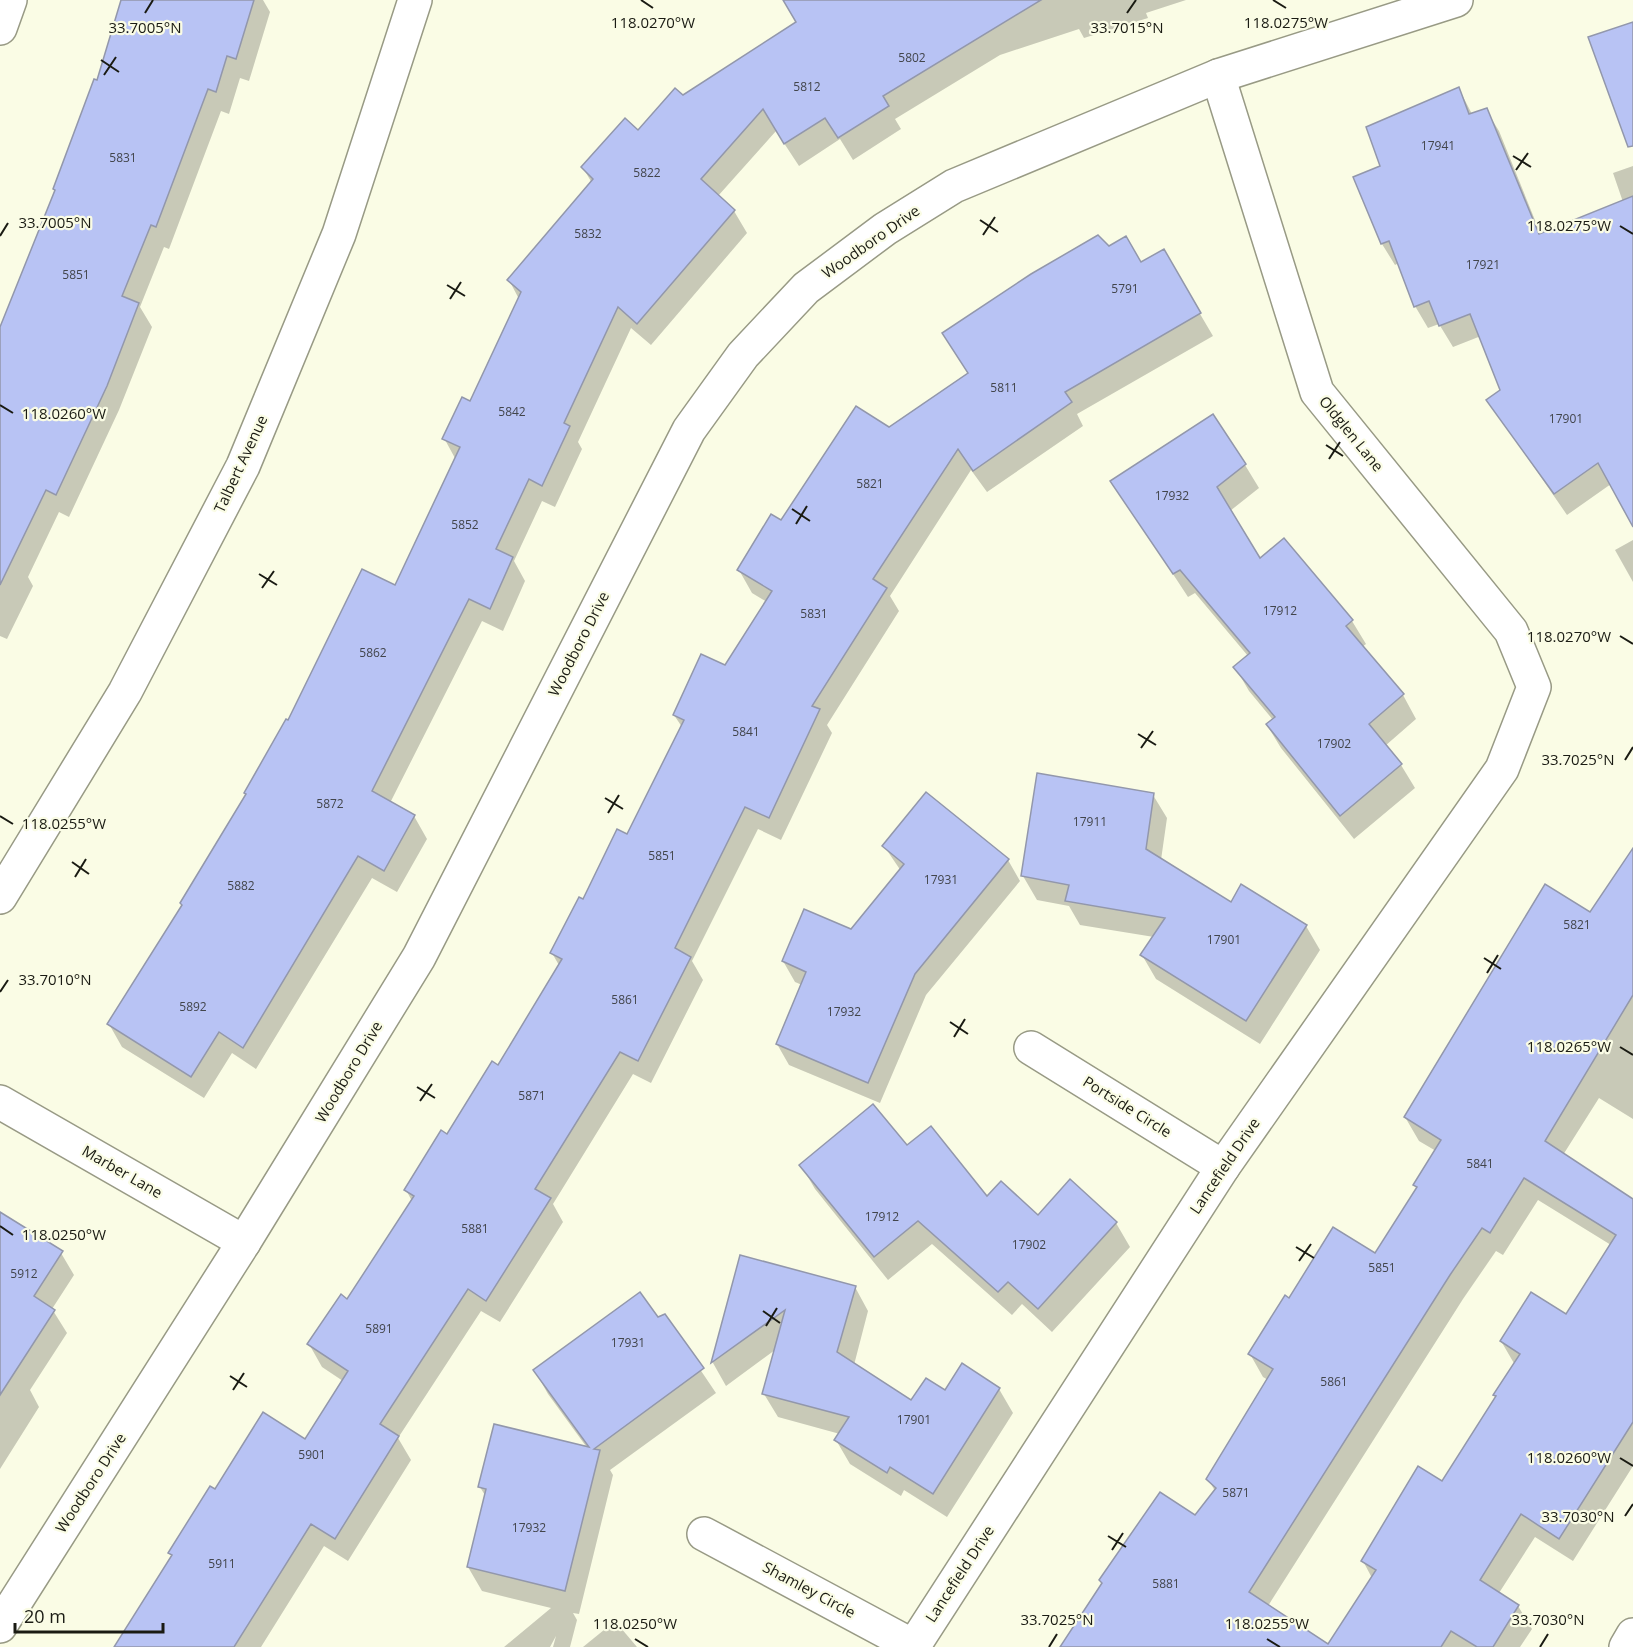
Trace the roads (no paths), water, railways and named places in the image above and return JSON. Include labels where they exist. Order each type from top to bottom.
[{"type":"street","points":[[0,28],[10,0]]},
{"type":"street","name":"Talbert Avenue","points":[[0,897],[125,692],[243,466],[339,234],[415,0]]},
{"type":"street","name":"Woodboro Drive","points":[[0,1626],[244,1242],[419,957],[689,430],[743,355],[806,288],[885,229],[954,186],[1218,76],[1456,0]]},
{"type":"street","name":"Oldglen Lane","points":[[1218,76],[1317,392],[1511,632],[1534,687]]},
{"type":"street","name":"Lancefield Drive","points":[[913,1647],[1223,1167],[1502,769],[1534,687]]},
{"type":"street","name":"Portside Circle","points":[[1031,1048],[1223,1167]]},
{"type":"street","name":"Marber Lane","points":[[0,1102],[244,1242]]},
{"type":"street","name":"Shamley Circle","points":[[704,1534],[913,1647]]},
{"type":"street","points":[[1626,1647],[1633,1635]]}]
